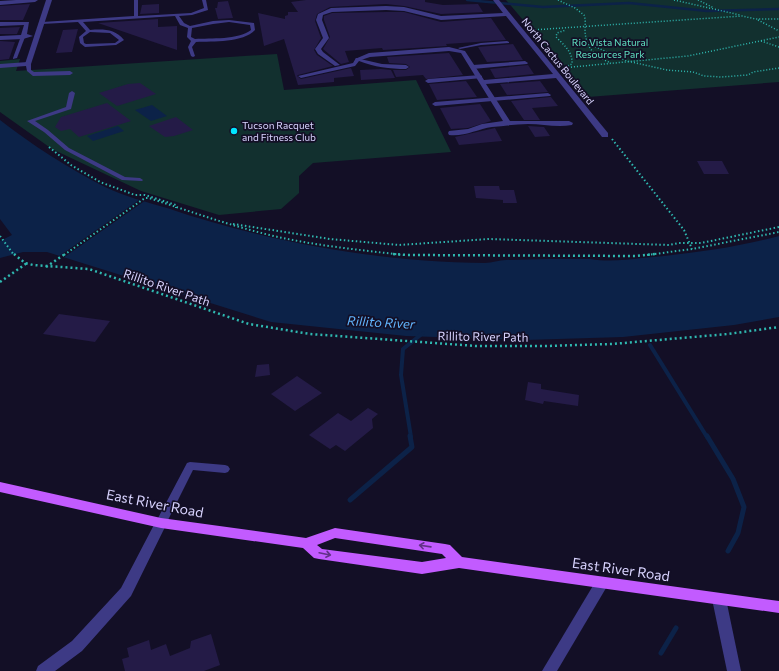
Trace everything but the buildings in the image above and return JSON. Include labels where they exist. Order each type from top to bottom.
[{"type":"main road","name":"East River Road","points":[[0,487],[161,523],[306,543],[335,533],[445,549],[459,562]]},
{"type":"main road","name":"East River Road","points":[[306,543],[319,554],[422,568],[459,562],[779,608]]},
{"type":"street","points":[[0,3],[35,0]]},
{"type":"street","points":[[28,64],[49,0]]},
{"type":"street","name":"North Cactus Boulevard","points":[[496,0],[605,135]]},
{"type":"street","points":[[337,65],[318,49],[326,38],[319,20],[321,14],[331,10],[392,8],[404,9],[442,18],[507,14]]},
{"type":"street","points":[[0,24],[27,23],[24,36]]},
{"type":"street","points":[[0,38],[38,35]]},
{"type":"street","points":[[358,59],[369,55],[450,49],[461,51],[482,79],[508,123]]},
{"type":"street","points":[[482,79],[558,76]]},
{"type":"street","points":[[452,132],[469,131],[482,126],[508,123],[568,123]]},
{"type":"street","points":[[43,671],[77,646],[126,592],[161,523]]},
{"type":"street","points":[[549,671],[602,583]]},
{"type":"street","points":[[719,599],[734,671]]},
{"type":"lane","points":[[136,0],[136,17]]},
{"type":"lane","points":[[42,23],[200,12],[206,9],[204,0]]},
{"type":"lane","points":[[176,14],[182,24],[190,27],[205,24],[242,21],[252,24],[253,30],[250,34],[238,38],[194,41],[189,37],[190,27]]},
{"type":"lane","points":[[79,21],[89,31],[111,31],[118,35],[122,40],[116,44],[85,46],[82,43],[81,37],[89,31]]},
{"type":"lane","points":[[15,58],[24,36]]},
{"type":"lane","points":[[193,56],[190,47],[194,41]]},
{"type":"lane","points":[[461,51],[482,44],[507,42]]},
{"type":"lane","points":[[302,76],[355,64],[358,59],[367,63],[392,68],[406,67]]},
{"type":"lane","points":[[473,67],[525,63]]},
{"type":"lane","points":[[0,66],[28,64],[29,70],[33,74],[70,72]]},
{"type":"lane","points":[[428,81],[482,79]]},
{"type":"lane","points":[[72,93],[69,108],[30,120],[46,131],[67,149],[124,179],[140,180]]},
{"type":"lane","points":[[435,104],[548,95]]},
{"type":"lane","points":[[161,523],[190,466],[225,469]]},
{"type":"path","points":[[558,0],[584,14],[586,20],[584,34],[594,55],[611,63]]},
{"type":"path","points":[[674,0],[742,16],[779,19]]},
{"type":"path","points":[[698,0],[721,11]]},
{"type":"path","points":[[520,30],[576,28],[742,16]]},
{"type":"path","points":[[756,18],[779,31]]},
{"type":"path","points":[[563,68],[572,64],[572,54],[556,37],[556,33],[576,28],[585,23]]},
{"type":"path","points":[[552,69],[688,56],[779,37]]},
{"type":"path","points":[[761,40],[779,47]]},
{"type":"path","points":[[587,42],[626,62],[662,69],[693,72],[704,76],[721,77],[748,75],[754,72],[779,68]]},
{"type":"path","points":[[605,135],[612,139],[684,230],[692,249]]},
{"type":"path","points":[[46,267],[145,198],[149,198],[224,223],[279,237],[334,247],[407,255],[636,256],[692,249],[779,232]]},
{"type":"path","points":[[224,223],[330,239],[399,245],[489,239],[669,244],[701,243],[779,227]]},
{"type":"path","name":"Rillito River Path","points":[[0,236],[16,256],[28,263],[46,267],[89,269],[249,324],[310,334],[476,346],[612,344],[728,334],[779,327]]},
{"type":"path","points":[[0,282],[28,263]]},
{"type":"green space","name":"Rio Vista Natural Resources Park","points":[[506,0],[779,0],[779,82],[588,97]]},
{"type":"green space","name":"Tucson Racquet and Fitness Club","points":[[277,54],[284,90],[416,80],[451,152],[313,163],[299,176],[299,193],[281,209],[219,215],[141,191],[52,149],[0,112],[0,61],[20,59],[16,71]]},
{"type":"water","points":[[152,105],[167,116],[151,121],[135,110]]},
{"type":"water","name":"Rillito River","points":[[0,120],[51,156],[91,180],[135,199],[244,231],[324,248],[364,254],[445,262],[485,263],[503,260],[527,259],[616,260],[677,255],[711,250],[779,236],[779,317],[734,325],[623,337],[525,340],[406,336],[271,322],[47,252],[23,252],[0,258],[0,241],[12,235],[0,219]]},
{"type":"water","points":[[118,126],[124,131],[93,141],[87,136]]},
{"type":"pier","points":[[142,198],[146,200],[63,258],[58,257]]},
{"type":"waterway","points":[[467,0],[543,7],[629,3],[707,11],[779,9]]},
{"type":"waterway","name":"Rillito River","points":[[411,437],[401,375],[403,349],[423,333]]},
{"type":"waterway","points":[[650,345],[707,437]]},
{"type":"waterway","points":[[350,500],[412,447],[410,436]]},
{"type":"waterway","points":[[707,436],[733,479],[744,507],[738,533],[728,551]]},
{"type":"waterway","points":[[661,653],[676,628]]},
{"type":"place","name":"Tucson Racquet and Fitness Club","points":[[234,131]]}]
